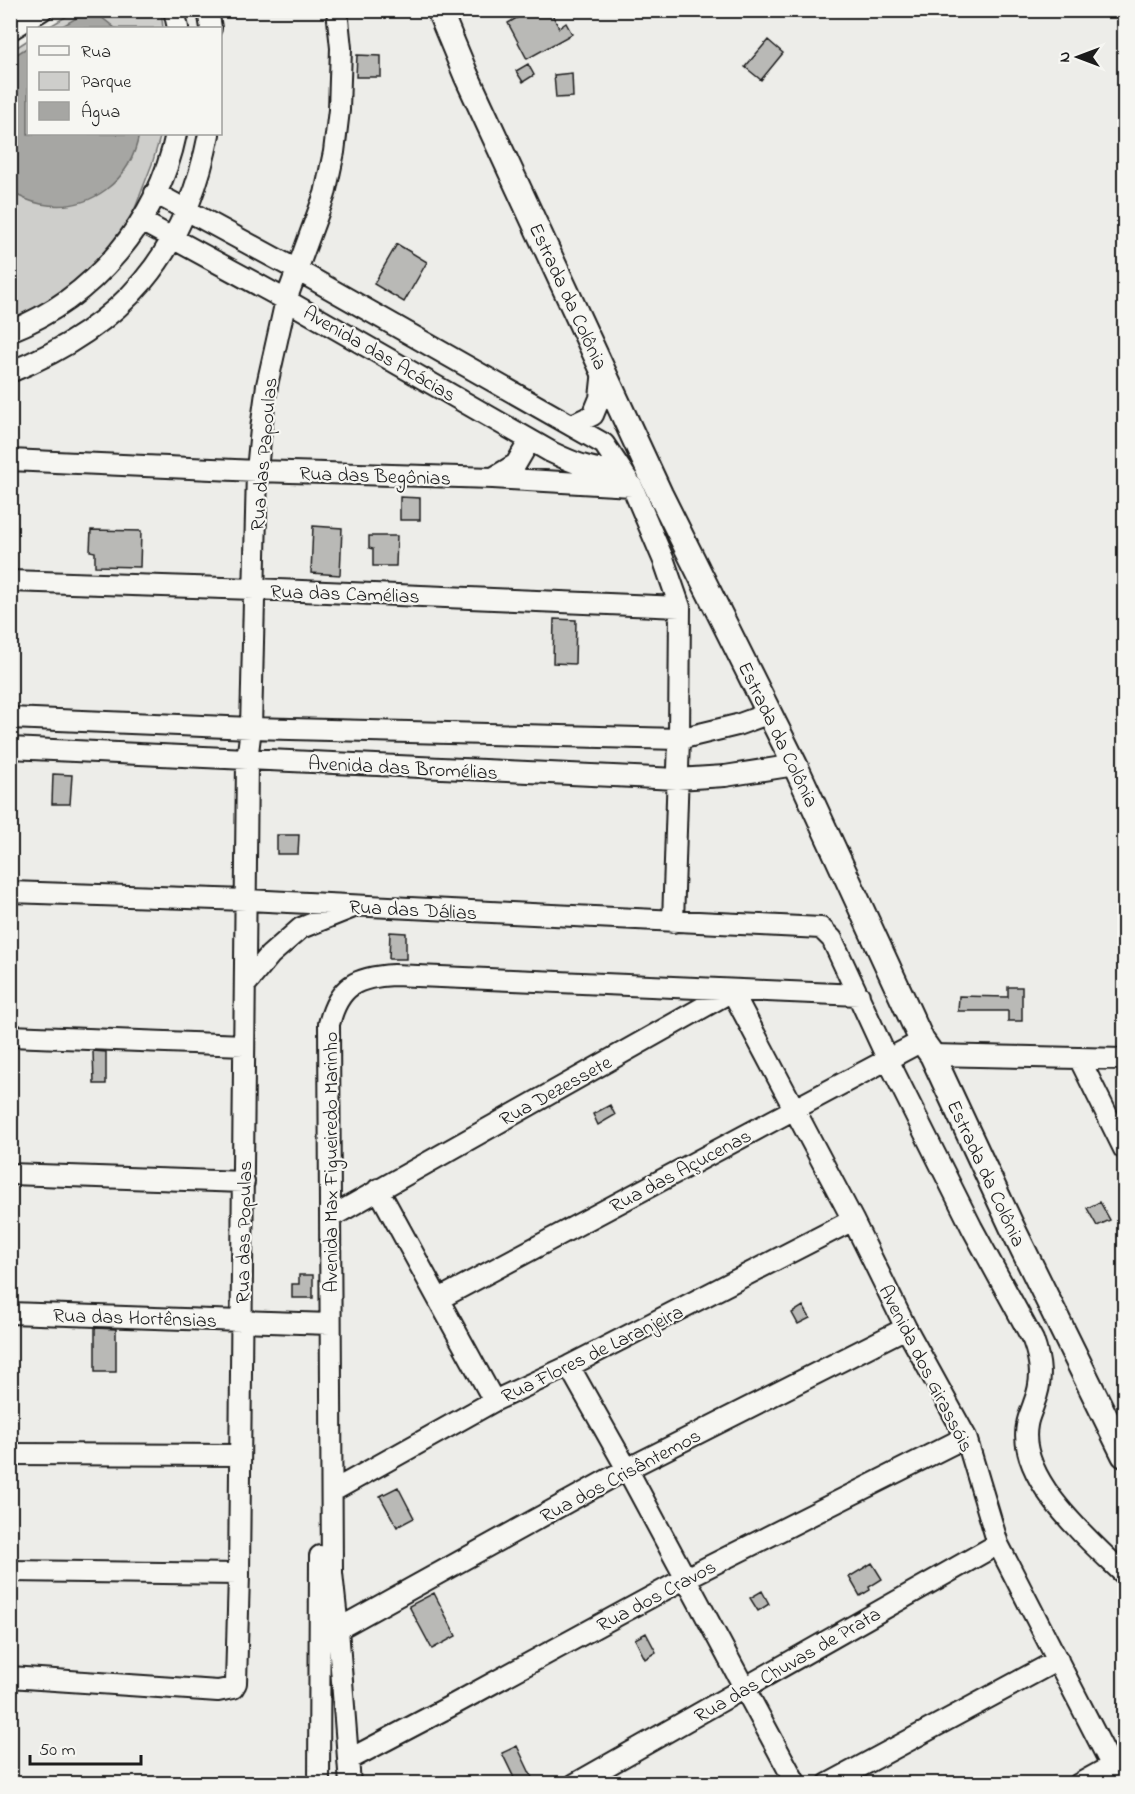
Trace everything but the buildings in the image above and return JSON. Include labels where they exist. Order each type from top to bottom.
[{"type":"main road","name":"Estrada da Colônia","points":[[439,10],[466,75],[660,494],[770,713],[1012,1227],[1125,1455]]},
{"type":"street","points":[[10,30],[42,10]]},
{"type":"street","points":[[174,10],[178,27]]},
{"type":"street","points":[[208,10],[211,27]]},
{"type":"street","name":"Rua das Papoulas","points":[[248,760],[251,728],[257,471],[267,385],[286,300],[326,194],[334,153],[339,110],[340,48],[337,10]]},
{"type":"street","points":[[10,332],[43,316],[83,288],[118,253],[141,221],[155,194],[167,166],[176,135]]},
{"type":"street","points":[[10,372],[62,349],[107,317],[147,277],[173,240],[187,210],[206,152],[209,135]]},
{"type":"street","name":"Avenida das Acácias","points":[[155,194],[297,270],[604,444],[627,479]]},
{"type":"street","name":"Avenida das Acácias","points":[[141,221],[286,300],[530,440],[577,464],[627,479]]},
{"type":"street","points":[[572,425],[593,415],[600,398],[603,370]]},
{"type":"street","points":[[492,478],[516,464],[530,440]]},
{"type":"street","name":"Rua das Begônias","points":[[10,460],[257,471],[492,478],[627,479]]},
{"type":"street","points":[[627,479],[664,561],[680,607],[679,739],[673,922]]},
{"type":"street","name":"Rua das Camélias","points":[[10,581],[680,607]]},
{"type":"street","name":"Avenida das Bromélias","points":[[10,718],[251,728],[679,739],[737,725],[770,713]]},
{"type":"street","name":"Avenida das Bromélias","points":[[10,748],[677,779],[725,776],[795,765]]},
{"type":"street","name":"Rua das Populas","points":[[10,1677],[218,1691],[233,1688],[237,1675],[248,760]]},
{"type":"street","name":"Rua das Dálias","points":[[10,891],[246,900],[673,922],[815,926],[821,928],[832,939],[859,995]]},
{"type":"street","points":[[246,984],[270,954],[301,928],[357,906]]},
{"type":"street","name":"Avenida Max Figueiredo Marinho","points":[[350,1784],[332,1573],[333,1491],[327,1324],[331,1217],[329,1024],[333,1008],[338,1000],[356,983],[371,976],[394,975],[859,995]]},
{"type":"street","name":"Avenida dos Girassóis","points":[[732,991],[853,1220],[906,1328],[966,1437],[998,1544],[1058,1660],[1118,1762],[1121,1784]]},
{"type":"street","name":"Rua Dezessete","points":[[331,1217],[732,991]]},
{"type":"street","points":[[859,995],[887,1058],[972,1228],[1033,1340],[1039,1357],[1040,1385],[1030,1414],[1026,1438],[1034,1468],[1065,1515],[1125,1574]]},
{"type":"street","points":[[10,1036],[244,1045]]},
{"type":"street","points":[[927,1048],[1125,1059]]},
{"type":"street","name":"Rua das Açucenas","points":[[439,1299],[887,1058],[927,1048]]},
{"type":"street","points":[[1079,1058],[1125,1149]]},
{"type":"street","points":[[10,1174],[244,1182]]},
{"type":"street","points":[[378,1189],[494,1401]]},
{"type":"street","name":"Rua Flores de Laranjeira","points":[[333,1491],[494,1401],[569,1366],[853,1220]]},
{"type":"street","name":"Rua das Hortênsias","points":[[10,1313],[327,1324]]},
{"type":"street","points":[[319,1784],[318,1642],[327,1324]]},
{"type":"street","name":"Rua dos Crisântemos","points":[[338,1629],[627,1469],[906,1328]]},
{"type":"street","points":[[569,1366],[627,1469],[796,1784]]},
{"type":"street","name":"Rua dos Cravos","points":[[348,1760],[686,1578],[966,1437]]},
{"type":"street","points":[[10,1454],[240,1455]]},
{"type":"street","name":"Rua das Chuvas de Prata","points":[[575,1784],[998,1544]]},
{"type":"street","points":[[10,1571],[239,1574]]},
{"type":"street","points":[[828,1784],[1058,1660]]},
{"type":"street","points":[[1078,1784],[1118,1762]]},
{"type":"green space","points":[[77,10],[161,11],[163,27],[49,27]]},
{"type":"green space","points":[[27,41],[27,135],[161,135],[129,224],[116,247],[83,279],[11,324],[11,51]]},
{"type":"water","points":[[85,13],[101,17],[114,27],[61,27]]},
{"type":"water","points":[[27,48],[27,135],[139,135],[135,151],[127,166],[105,190],[91,198],[59,206],[37,203],[11,192],[11,58]]}]
